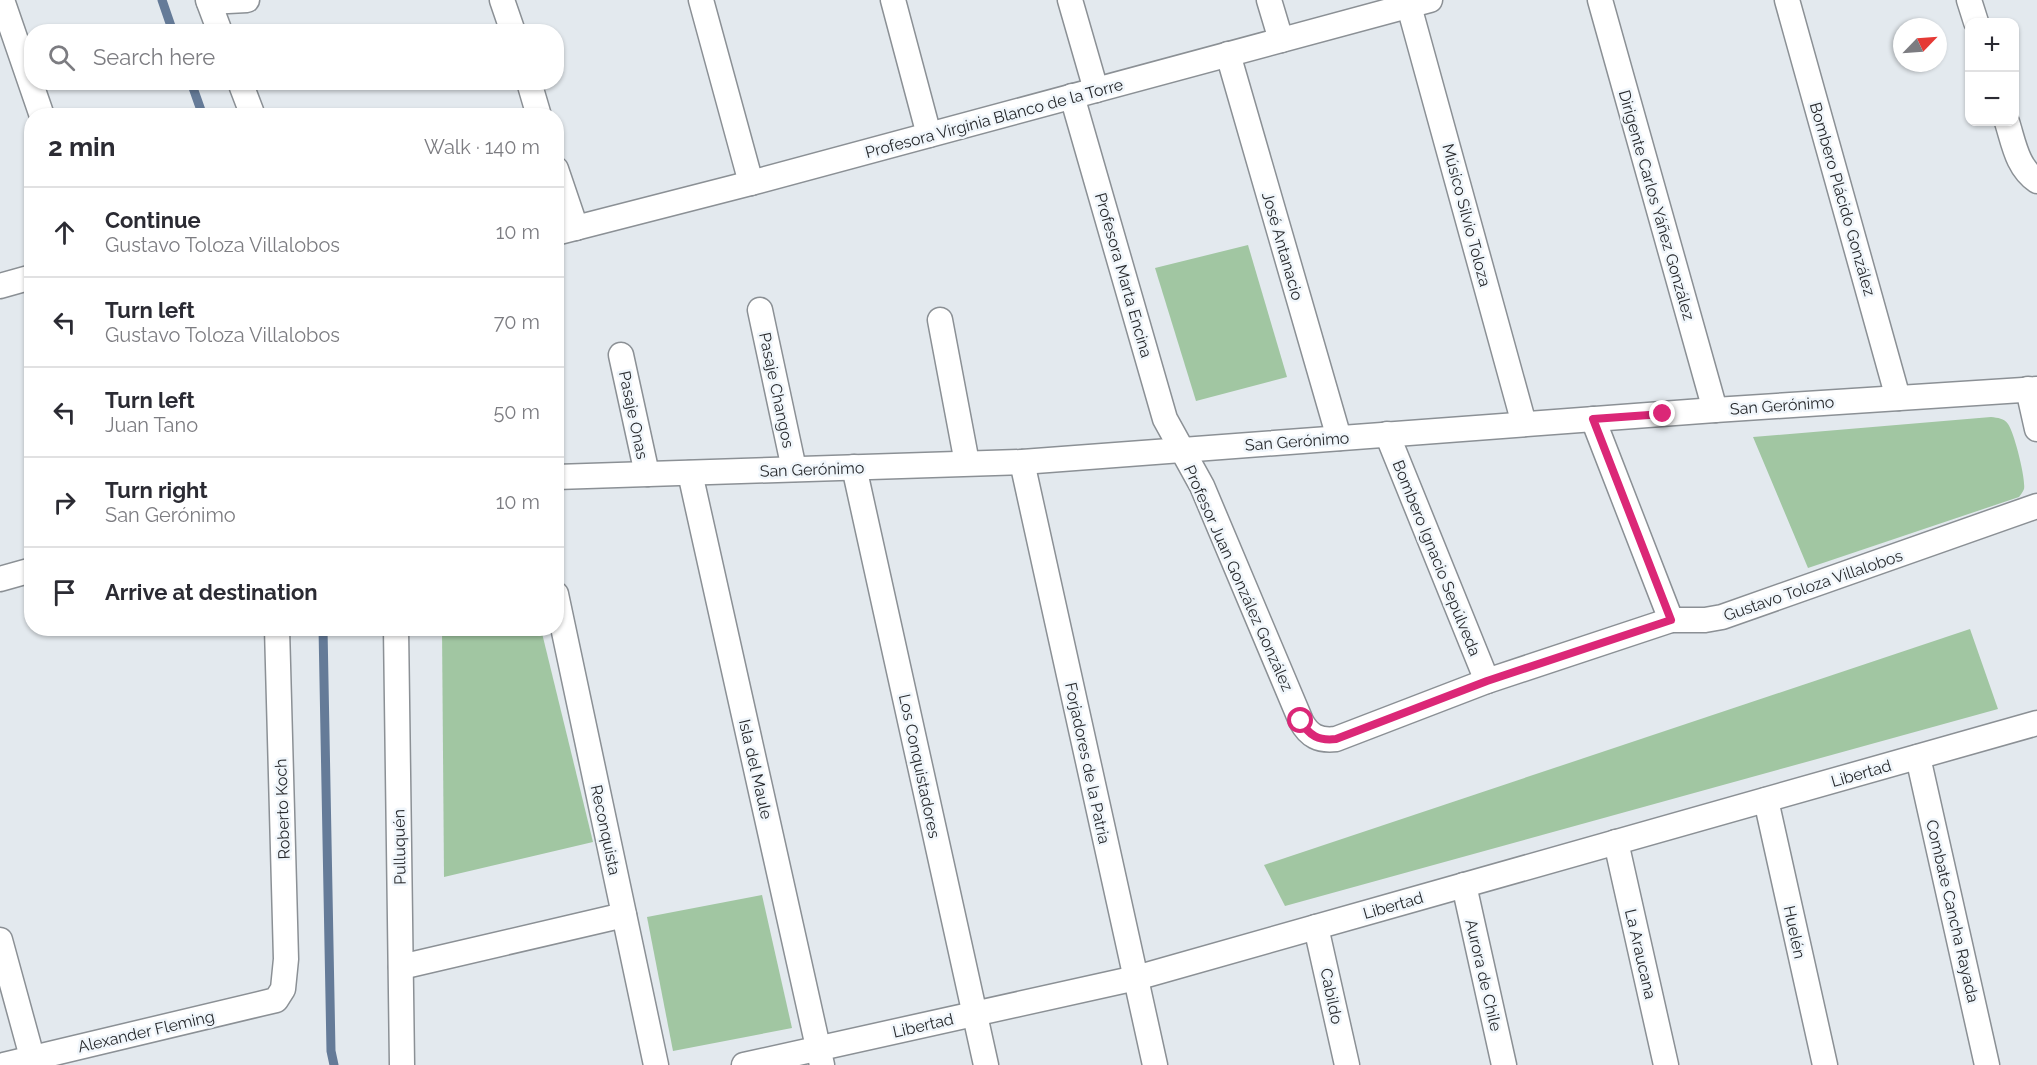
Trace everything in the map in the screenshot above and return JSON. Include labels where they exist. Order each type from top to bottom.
[{"type":"street","points":[[2,0],[24,64]]},
{"type":"street","points":[[217,24],[208,1],[247,0]]},
{"type":"street","points":[[502,0],[510,24]]},
{"type":"street","points":[[701,0],[751,183]]},
{"type":"street","points":[[892,0],[929,135]]},
{"type":"street","points":[[1070,0],[1096,90]]},
{"type":"street","points":[[1269,0],[1281,40]]},
{"type":"street","name":"Dirigente Carlos Yáñez González","points":[[1600,0],[1715,410]]},
{"type":"street","name":"Bombero Plácido González","points":[[1787,0],[1898,398]]},
{"type":"street","points":[[1969,0],[1975,18]]},
{"type":"street","name":"Profesora Virginia Blanco de la Torre","points":[[566,231],[1420,3]]},
{"type":"street","name":"Músico Silvio Toloza","points":[[1420,3],[1524,424]]},
{"type":"street","name":"José Antanacio","points":[[1228,54],[1339,438]]},
{"type":"street","points":[[33,90],[39,108]]},
{"type":"street","points":[[243,90],[250,108]]},
{"type":"street","points":[[532,90],[537,108]]},
{"type":"street","name":"Profesora Marta Encina","points":[[1072,96],[1165,419],[1182,450]]},
{"type":"street","points":[[2008,126],[2021,165],[2037,181]]},
{"type":"street","points":[[0,286],[24,279]]},
{"type":"street","name":"Pasaje Changos","points":[[760,310],[794,469]]},
{"type":"street","points":[[940,320],[967,464]]},
{"type":"street","name":"Pasaje Onas","points":[[621,355],[647,474]]},
{"type":"street","points":[[2033,389],[2037,429]]},
{"type":"street","name":"San Gerónimo","points":[[564,477],[1022,462],[1715,410],[2033,389]]},
{"type":"street","points":[[1593,419],[1671,620]]},
{"type":"street","name":"Bombero Ignacio Sepúlveda","points":[[1387,434],[1487,681]]},
{"type":"street","name":"Profesor Juan González González","points":[[1182,450],[1202,486],[1301,721],[1306,730],[1314,736]]},
{"type":"street","name":"Forjadores de la Patria","points":[[1022,462],[1155,1065]]},
{"type":"street","name":"Los Conquistadores","points":[[854,467],[986,1065]]},
{"type":"street","name":"Isla del Maule","points":[[690,472],[820,1057]]},
{"type":"street","name":"Gustavo Toloza Villalobos","points":[[1314,736],[1321,740],[1336,739],[1487,681],[1671,620],[1705,620],[1722,617],[2037,506]]},
{"type":"street","points":[[0,579],[24,572]]},
{"type":"street","name":"Reconquista","points":[[564,632],[656,1065]]},
{"type":"street","name":"Roberto Koch","points":[[277,636],[286,959],[283,989]]},
{"type":"street","name":"Pulluquén","points":[[396,636],[402,1065]]},
{"type":"street","name":"Libertad","points":[[744,1065],[820,1057],[974,1014],[1136,978],[2037,723]]},
{"type":"street","name":"Combate Cancha Rayada","points":[[1918,757],[1987,1065]]},
{"type":"street","name":"Huelén","points":[[1766,800],[1825,1065]]},
{"type":"street","name":"La Araucana","points":[[1616,842],[1666,1065]]},
{"type":"street","name":"Aurora de Chile","points":[[1464,885],[1504,1065]]},
{"type":"street","points":[[400,967],[624,915]]},
{"type":"street","name":"Cabildo","points":[[1316,927],[1347,1065]]},
{"type":"street","points":[[0,940],[32,1058]]},
{"type":"street","name":"Alexander Fleming","points":[[4,1065],[276,1000],[283,989]]},
{"type":"green space","points":[[1248,245],[1287,377],[1196,401],[1155,268]]},
{"type":"green space","points":[[1991,417],[2006,422],[2013,436],[2024,484],[2019,497],[1808,568],[1753,437]]},
{"type":"green space","points":[[1970,629],[1998,709],[1285,906],[1264,865]]},
{"type":"green space","points":[[442,636],[543,636],[593,842],[444,877]]},
{"type":"green space","points":[[762,895],[792,1028],[673,1051],[647,917]]},
{"type":"waterway","points":[[162,0],[170,24]]},
{"type":"waterway","points":[[194,90],[200,108]]},
{"type":"waterway","points":[[323,636],[331,1051],[334,1065]]},
{"type":"route","points":[[1301,721],[1306,730],[1321,740],[1336,739],[1487,681],[1671,620],[1593,419],[1663,414]]}]
